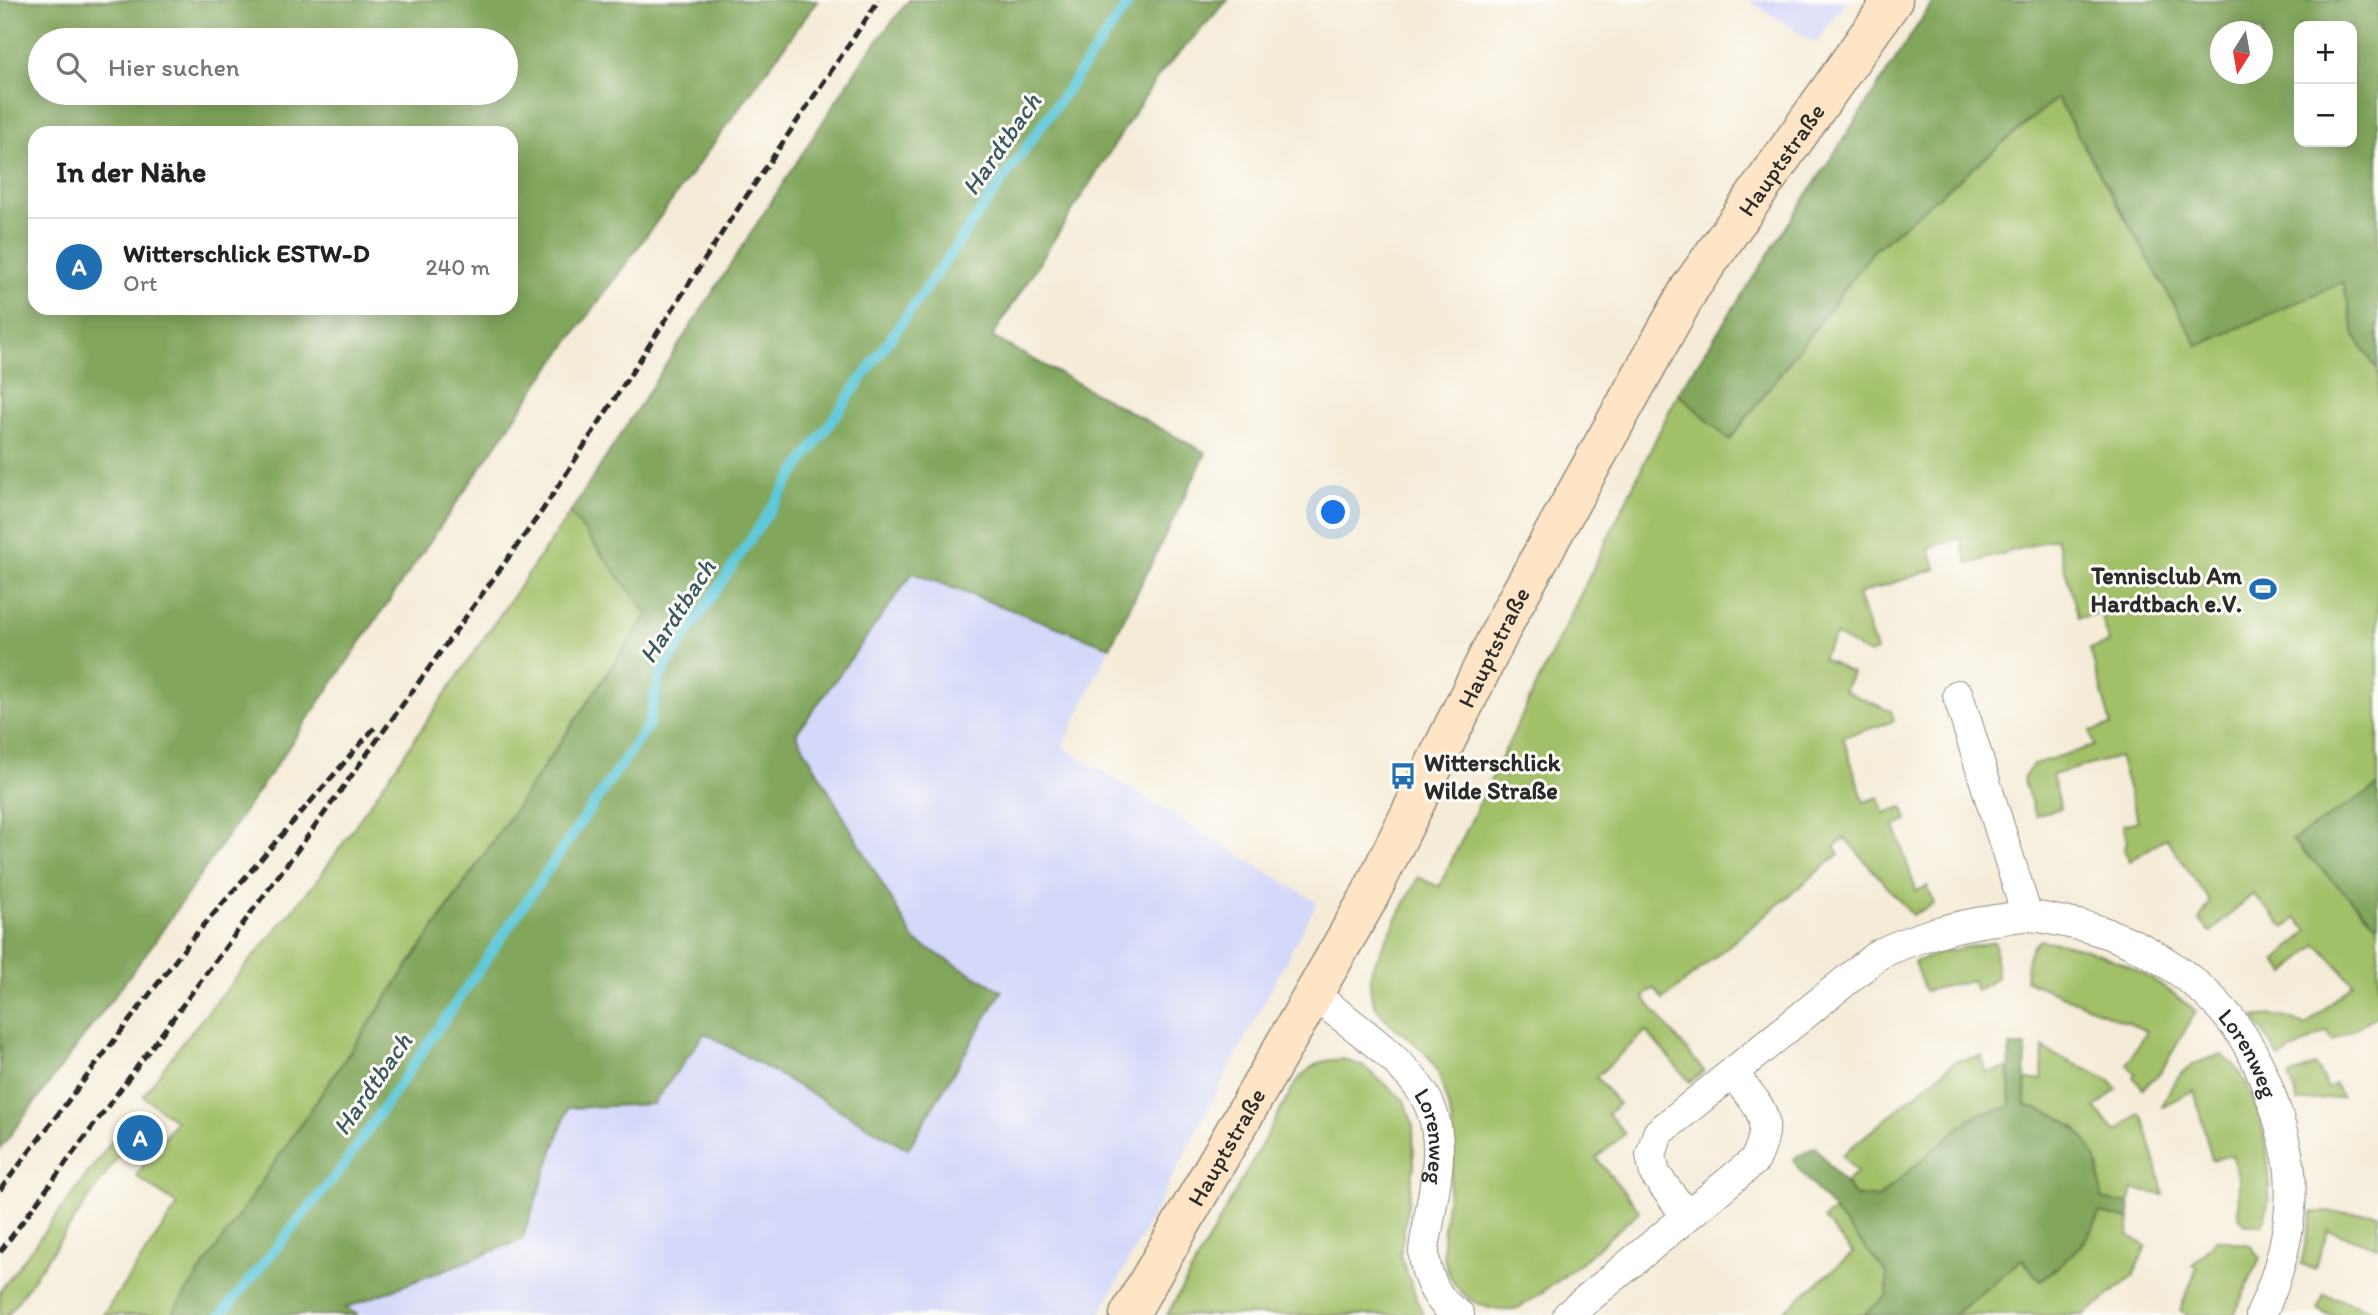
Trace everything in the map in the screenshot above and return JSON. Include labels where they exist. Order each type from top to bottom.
[{"type":"main road","name":"Hauptstraße","points":[[1129,1315],[1367,901],[1512,608],[1690,288],[1893,0]]},
{"type":"street","points":[[1958,695],[2027,916]]},
{"type":"street","name":"Lorenweg","points":[[1686,1215],[1655,1174],[1651,1155],[1658,1133],[1879,954],[1921,936],[1958,925],[2027,916],[2090,927],[2134,943],[2178,969],[2206,993],[2241,1034],[2258,1062],[2282,1132],[2290,1171],[2286,1241],[2274,1285],[2261,1315]]},
{"type":"street","name":"Lorenweg","points":[[1313,994],[1409,1072],[1431,1108],[1439,1144],[1424,1252],[1430,1280],[1447,1308],[1460,1315]]},
{"type":"street","points":[[1568,1315],[1755,1160],[1764,1142],[1766,1124],[1759,1108],[1733,1074]]},
{"type":"shaded area","points":[[1748,0],[1847,0],[1816,43]]},
{"type":"shaded area","points":[[913,572],[1110,647],[1063,747],[1317,902],[1100,1315],[358,1315],[344,1308],[522,1240],[568,1107],[653,1104],[705,1033],[908,1149],[1002,991],[915,941],[796,735]]},
{"type":"green space","points":[[0,0],[818,0],[539,383],[153,944],[0,1149]]},
{"type":"green space","points":[[909,0],[1228,0],[1158,76],[992,337],[1206,453],[1110,647],[913,573],[796,734],[915,941],[1002,991],[908,1149],[705,1033],[653,1104],[568,1108],[522,1240],[345,1308],[358,1315],[171,1315],[648,614],[570,513],[864,58]]},
{"type":"green space","points":[[1934,0],[2378,0],[2378,371],[2355,336],[2343,282],[2198,346],[2057,98],[1875,249],[1729,440],[1678,393]]},
{"type":"green space","points":[[2057,98],[2198,346],[2344,281],[2355,336],[2378,371],[2378,1015],[2333,1041],[2327,1031],[2279,1058],[2254,1017],[2281,1017],[2306,1026],[2353,983],[2317,944],[2286,973],[2275,961],[2308,931],[2296,918],[2285,928],[2253,894],[2211,932],[2199,920],[2210,902],[2166,838],[2130,861],[2124,850],[2127,841],[2123,825],[2138,821],[2119,757],[2052,775],[2061,808],[2036,816],[2023,779],[2033,764],[2094,746],[2090,731],[2111,725],[2090,649],[2109,643],[2101,613],[2079,618],[2056,538],[1968,564],[1960,538],[1929,548],[1936,569],[1858,594],[1876,651],[1869,654],[1835,635],[1822,658],[1852,673],[1844,691],[1891,711],[1894,721],[1843,737],[1864,802],[1879,797],[1884,813],[1903,807],[1907,821],[1895,826],[1916,891],[1928,886],[1934,904],[1912,915],[1845,838],[1834,847],[1839,854],[1663,1000],[1654,988],[1643,997],[1704,1071],[1690,1082],[1646,1031],[1596,1077],[1619,1104],[1608,1114],[1625,1134],[1596,1158],[1640,1211],[1574,1268],[1521,1306],[1501,1310],[1482,1305],[1465,1295],[1455,1284],[1444,1258],[1444,1226],[1454,1140],[1440,1080],[1425,1053],[1381,1014],[1370,987],[1372,968],[1418,877],[1439,887],[1678,393],[1730,440],[1875,249]]},
{"type":"green space","points":[[570,513],[648,613],[171,1315],[103,1315],[178,1205],[136,1176],[176,1121],[143,1096],[181,1044],[319,878]]},
{"type":"green space","points":[[2378,786],[2378,926],[2292,840]]},
{"type":"green space","points":[[2040,940],[2104,955],[2124,964],[2161,985],[2196,1012],[2160,1073],[2143,1088],[2133,1077],[2135,1074],[2127,1064],[2147,1031],[2025,980],[2030,952]]},
{"type":"green space","points":[[1995,942],[1997,978],[1976,991],[1972,980],[1925,991],[1914,962],[1943,952]]},
{"type":"green space","points":[[2009,1046],[2026,1046],[2025,1105],[2059,1117],[2083,1136],[2097,1163],[2101,1199],[2129,1204],[2130,1219],[2099,1213],[2083,1242],[2040,1281],[2022,1259],[1954,1315],[1863,1315],[1887,1296],[1887,1274],[1793,1159],[1815,1147],[1854,1195],[1878,1198],[1961,1126],[1981,1113],[2011,1107]]},
{"type":"green space","points":[[2043,1047],[2109,1080],[2117,1089],[2095,1108],[2116,1132],[2139,1113],[2143,1117],[2164,1195],[2133,1189],[2129,1204],[2101,1199],[2099,1167],[2076,1127],[2025,1105],[2026,1080],[2042,1080]]},
{"type":"green space","points":[[2222,1055],[2234,1065],[2245,1081],[2260,1121],[2269,1188],[2262,1225],[2246,1225],[2238,1217],[2239,1182],[2232,1155],[2212,1160],[2194,1090],[2162,1107],[2172,1086],[2184,1071],[2200,1061]]},
{"type":"green space","points":[[1982,1056],[1985,1073],[2008,1068],[2011,1107],[1981,1113],[1961,1126],[1878,1198],[1854,1195],[1845,1183],[1857,1173],[1842,1155],[1956,1061]]},
{"type":"green space","points":[[1343,1059],[1364,1067],[1404,1100],[1413,1125],[1414,1166],[1400,1255],[1423,1315],[1167,1315],[1295,1084],[1316,1065]]},
{"type":"green space","points":[[2315,1065],[2328,1088],[2335,1084],[2342,1097],[2298,1102],[2289,1076]]},
{"type":"green space","points":[[115,1137],[121,1150],[115,1161],[8,1315],[0,1315],[0,1291]]},
{"type":"green space","points":[[1835,1210],[1887,1274],[1888,1296],[1863,1315],[1779,1315],[1853,1253],[1824,1219]]},
{"type":"green space","points":[[2312,1212],[2378,1213],[2378,1247],[2328,1230],[2315,1269],[2301,1265]]},
{"type":"green space","points":[[2099,1213],[2130,1219],[2128,1235],[2146,1246],[2133,1276],[2084,1315],[1954,1315],[2022,1259],[2041,1281],[2083,1242]]},
{"type":"green space","points":[[2216,1239],[2250,1245],[2260,1258],[2234,1315],[2187,1315],[2180,1310],[2197,1268],[2193,1265]]},
{"type":"green space","points":[[2324,1294],[2378,1312],[2378,1315],[2327,1315],[2318,1309]]},
{"type":"waterway","name":"Hardtbach","points":[[221,1315],[341,1169],[649,724],[659,678],[681,643],[799,467],[1131,0]]},
{"type":"railway","points":[[0,1252],[313,829],[542,511],[729,222],[879,0]]},
{"type":"railway","points":[[0,1190],[191,940],[376,726]]},
{"type":"place","name":"Tennisclub Am Hardtbach e.V.","points":[[2263,589]]},
{"type":"place","name":"Witterschlick Wilde Straße","points":[[1403,776]]},
{"type":"place","name":"Witterschlick ESTW-D","points":[[140,1138]]}]
